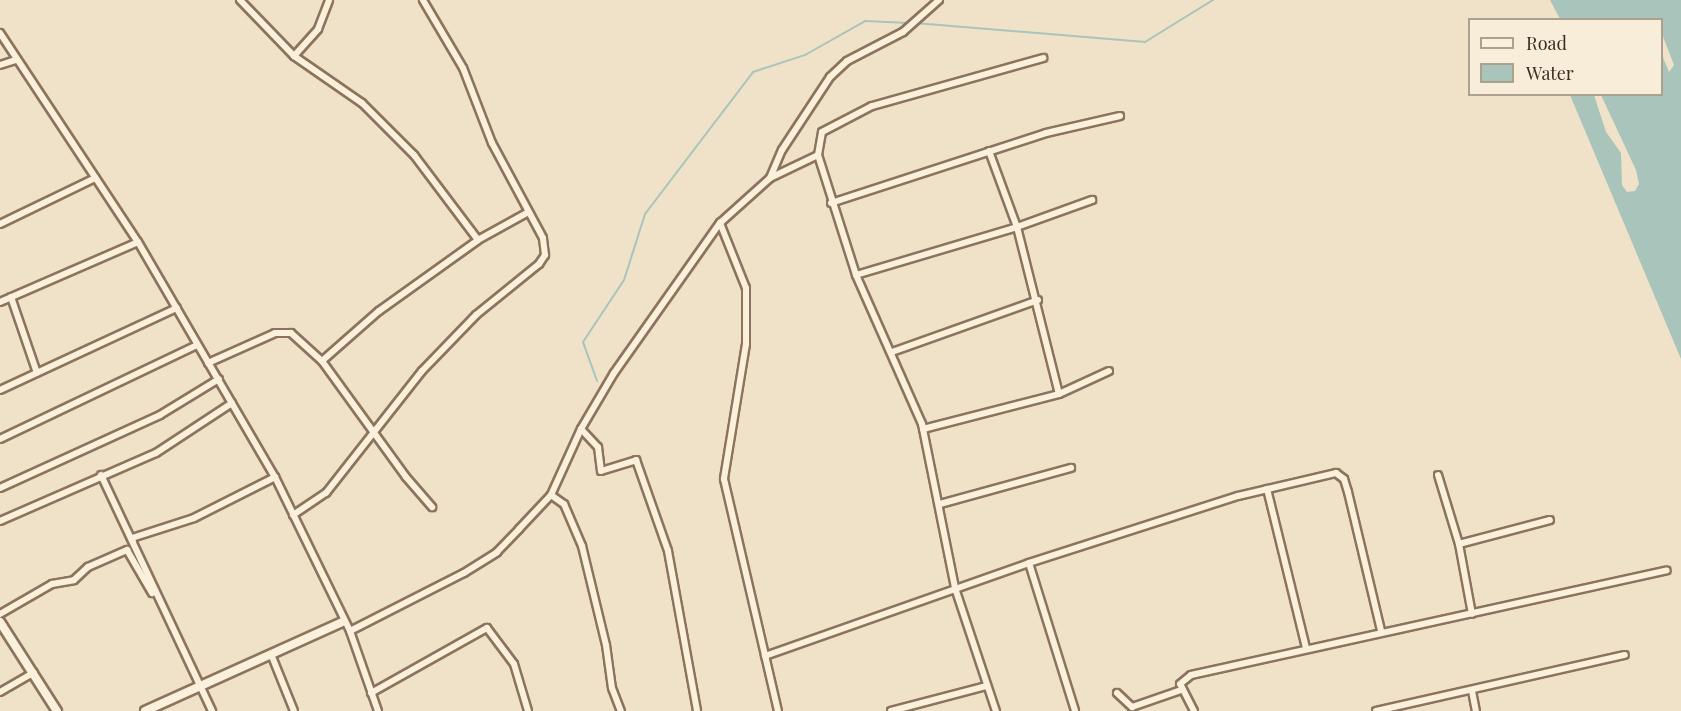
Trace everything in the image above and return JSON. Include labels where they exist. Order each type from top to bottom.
[{"type":"street","points":[[240,0],[294,56],[362,103],[414,155],[478,240]]},
{"type":"street","points":[[294,56],[318,29],[329,0]]},
{"type":"street","points":[[293,515],[326,493],[422,370],[476,315],[539,264],[546,248],[492,143],[457,56],[423,0]]},
{"type":"street","points":[[770,178],[782,150],[830,77],[847,61],[903,32],[939,0]]},
{"type":"street","points":[[0,33],[15,60],[38,87],[138,242],[275,477],[350,631],[378,711]]},
{"type":"street","points":[[996,711],[956,588],[923,429],[892,352],[856,274],[831,203],[818,155],[822,132],[872,106],[1043,58]]},
{"type":"street","points":[[0,65],[15,60]]},
{"type":"street","points":[[831,203],[989,151],[1120,116]]},
{"type":"street","points":[[989,151],[1017,227],[1038,300],[1059,394]]},
{"type":"street","points":[[350,631],[497,552],[551,495],[581,429],[614,373],[720,223],[770,178],[818,155]]},
{"type":"street","points":[[0,224],[95,178]]},
{"type":"street","points":[[856,274],[1017,227],[1092,200]]},
{"type":"street","points":[[322,361],[379,311],[478,240],[527,213]]},
{"type":"street","points":[[720,223],[746,288],[746,344],[724,478],[778,711]]},
{"type":"street","points":[[0,302],[138,242]]},
{"type":"street","points":[[11,297],[37,373]]},
{"type":"street","points":[[892,352],[1038,300]]},
{"type":"street","points":[[0,390],[177,308]]},
{"type":"street","points":[[208,363],[282,331],[291,333],[322,361],[373,432],[432,507]]},
{"type":"street","points":[[0,439],[197,345]]},
{"type":"street","points":[[923,429],[1059,394],[1108,371]]},
{"type":"street","points":[[0,488],[160,415],[219,379]]},
{"type":"street","points":[[0,521],[156,453],[232,402]]},
{"type":"street","points":[[581,429],[598,447],[601,471],[636,460],[668,551],[697,711]]},
{"type":"street","points":[[940,504],[1071,468]]},
{"type":"street","points":[[765,656],[1029,563],[1267,489],[1340,474],[1382,632]]},
{"type":"street","points":[[1438,475],[1459,544],[1472,614]]},
{"type":"street","points":[[101,476],[201,683],[212,711]]},
{"type":"street","points":[[165,612],[132,538],[186,521],[275,477]]},
{"type":"street","points":[[1267,489],[1306,648]]},
{"type":"street","points":[[551,495],[564,504],[582,546],[606,645],[612,688],[621,711]]},
{"type":"street","points":[[1459,544],[1550,520]]},
{"type":"street","points":[[0,614],[52,584],[74,580],[88,567],[127,550],[180,642]]},
{"type":"street","points":[[1029,563],[1075,711]]},
{"type":"street","points":[[1194,711],[1181,690],[1180,684],[1191,675],[1666,570]]},
{"type":"street","points":[[145,711],[201,683],[344,621]]},
{"type":"street","points":[[0,622],[57,711]]},
{"type":"street","points":[[371,693],[487,628],[514,664],[528,711]]},
{"type":"street","points":[[271,654],[294,711]]},
{"type":"street","points":[[1376,711],[1625,655]]},
{"type":"street","points":[[0,692],[34,672]]},
{"type":"street","points":[[891,711],[986,686]]},
{"type":"street","points":[[1117,693],[1132,707],[1181,690]]},
{"type":"street","points":[[1472,691],[1476,711]]},
{"type":"water","points":[[1550,0],[1681,0],[1681,359],[1570,96],[1594,96],[1606,132],[1621,153],[1622,185],[1627,192],[1635,191],[1639,184],[1636,170],[1601,96],[1663,96],[1663,57],[1669,72],[1674,65],[1663,37],[1663,18],[1559,18]]},
{"type":"waterway","points":[[915,23],[1145,42],[1213,0]]},
{"type":"waterway","points":[[597,381],[583,342],[624,280],[645,214],[753,72],[805,55],[865,21],[909,23]]}]
